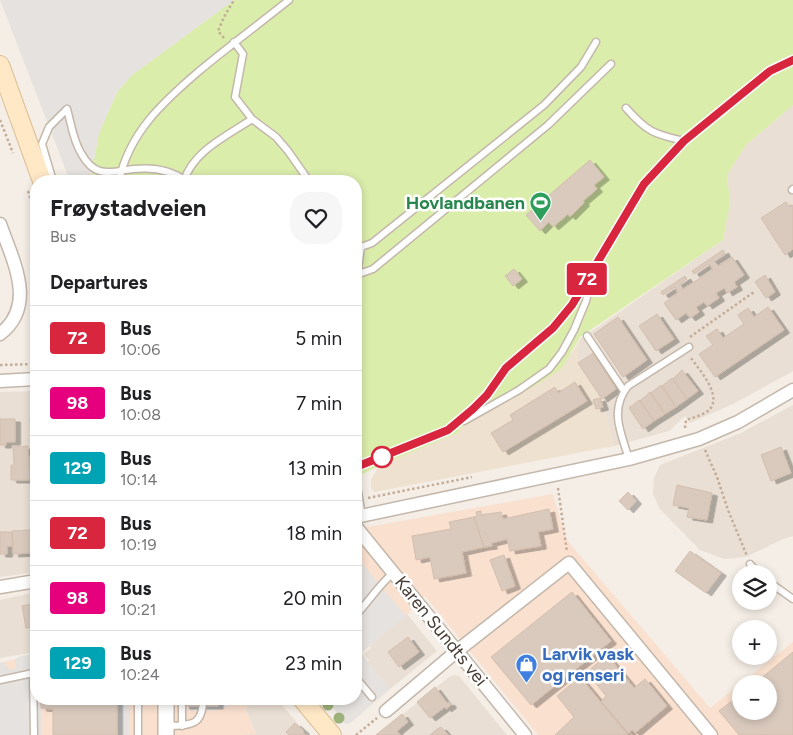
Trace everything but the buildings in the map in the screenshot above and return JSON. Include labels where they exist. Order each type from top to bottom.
[{"type":"main road","points":[[0,65],[40,175]]},
{"type":"main road","points":[[307,705],[332,735]]},
{"type":"street","points":[[0,224],[18,276],[21,291],[15,317],[0,334]]},
{"type":"street","points":[[0,380],[30,379]]},
{"type":"street","points":[[362,519],[629,459],[699,439],[738,422],[793,391]]},
{"type":"street","name":"Karen Sundts vei","points":[[362,526],[393,573],[525,735]]},
{"type":"street","points":[[386,711],[457,651],[569,563],[711,735]]},
{"type":"street","points":[[0,587],[30,582]]},
{"type":"street","points":[[166,705],[166,731]]},
{"type":"lane","points":[[120,175],[127,154],[154,112],[170,96],[232,44],[289,0]]},
{"type":"lane","points":[[362,245],[372,243],[544,105],[581,67],[596,42]]},
{"type":"lane","points":[[232,44],[243,54],[235,97],[252,119],[276,137],[305,175]]},
{"type":"lane","points":[[448,430],[487,395],[506,368],[553,328],[572,305],[644,184],[684,141],[770,71],[793,60]]},
{"type":"lane","points":[[362,274],[373,269],[548,125],[612,64]]},
{"type":"lane","points":[[626,108],[649,131],[684,141]]},
{"type":"lane","points":[[51,175],[42,144],[49,127],[67,109],[79,151],[86,161],[105,174],[134,169],[164,170],[173,175]]},
{"type":"lane","points":[[186,175],[188,168],[199,155],[252,119]]},
{"type":"lane","points":[[362,465],[448,430],[519,390],[549,369],[562,352],[583,308],[594,269]]},
{"type":"lane","points":[[587,336],[624,391]]},
{"type":"lane","points":[[629,459],[618,419],[618,402],[628,386],[687,348]]},
{"type":"lane","points":[[362,608],[383,581],[393,573]]},
{"type":"lane","points":[[777,588],[793,599]]},
{"type":"lane","points":[[0,680],[30,674]]},
{"type":"lane","points":[[362,685],[372,697]]},
{"type":"lane","points":[[34,705],[34,735]]},
{"type":"lane","points":[[138,705],[138,735]]},
{"type":"lane","points":[[182,705],[182,726]]},
{"type":"lane","points":[[166,731],[194,723],[200,718],[203,705]]},
{"type":"path","points":[[232,44],[218,31],[234,0]]},
{"type":"path","points":[[680,430],[685,428],[686,420],[706,412],[712,407],[714,394],[687,348],[685,340],[754,292]]},
{"type":"path","points":[[0,365],[30,364]]},
{"type":"path","points":[[699,439],[717,477],[750,564]]},
{"type":"path","points":[[556,475],[569,563]]},
{"type":"path","points":[[362,499],[476,476]]},
{"type":"path","points":[[356,735],[386,711]]},
{"type":"shaded area","points":[[0,0],[234,0],[132,75],[117,92],[99,133],[91,175],[68,175]]},
{"type":"shaded area","points":[[793,105],[793,371],[733,404],[690,423],[685,416],[669,431],[614,446],[601,397],[577,359],[579,340],[723,240],[730,203],[727,175],[746,145]]},
{"type":"shaded area","points":[[579,340],[577,359],[601,397],[614,446],[374,492],[371,488],[371,480],[379,466],[460,432],[459,429],[572,353]]},
{"type":"shaded area","points":[[30,391],[30,573],[0,577],[0,392]]},
{"type":"shaded area","points":[[793,405],[793,536],[746,557],[724,559],[700,550],[660,509],[653,494],[654,478],[660,465],[741,433]]},
{"type":"shaded area","points":[[553,494],[566,539],[710,708],[732,691],[732,720],[777,720],[777,675],[752,675],[764,665],[777,665],[777,655],[793,642],[793,735],[538,735],[425,596],[406,616],[362,652],[362,528]]},
{"type":"shaded area","points":[[362,563],[406,616],[362,652]]},
{"type":"shaded area","points":[[30,593],[30,653],[0,658],[0,600]]},
{"type":"shaded area","points":[[407,614],[437,651],[390,689],[368,662],[369,660],[364,654],[371,648],[369,645]]},
{"type":"shaded area","points":[[362,654],[390,689],[350,723],[346,724],[331,705],[362,705]]},
{"type":"shaded area","points":[[362,654],[390,689],[350,723],[346,724],[331,705],[362,705]]},
{"type":"shaded area","points":[[30,655],[30,705],[41,705],[41,735],[0,735],[0,663],[3,662],[10,670],[16,668],[15,659]]},
{"type":"shaded area","points":[[30,656],[30,705],[249,705],[245,708],[256,734],[0,735],[0,663]]},
{"type":"shaded area","points":[[459,676],[507,735],[377,735],[449,677]]},
{"type":"shaded area","points":[[118,705],[130,705],[129,735],[118,735]]},
{"type":"shaded area","points":[[190,705],[229,705],[220,710],[190,711]]},
{"type":"shaded area","points":[[249,705],[282,705],[307,735],[241,735],[256,733],[245,708]]},
{"type":"green space","name":"Hovlandbanen","points":[[234,0],[793,0],[793,105],[746,145],[727,175],[730,203],[723,240],[580,337],[562,368],[543,381],[459,429],[460,432],[362,474],[362,175],[91,175],[99,133],[117,92],[132,75]]},
{"type":"bus line","name":"72","points":[[362,465],[448,430],[473,409],[487,395],[506,368],[553,328],[572,305],[644,184],[659,167],[684,141],[747,89],[770,71],[793,60]]},
{"type":"place","name":"Hovlandbanen","points":[[541,222]]},
{"type":"place","name":"Larvik vask og renseri","points":[[526,683]]}]
